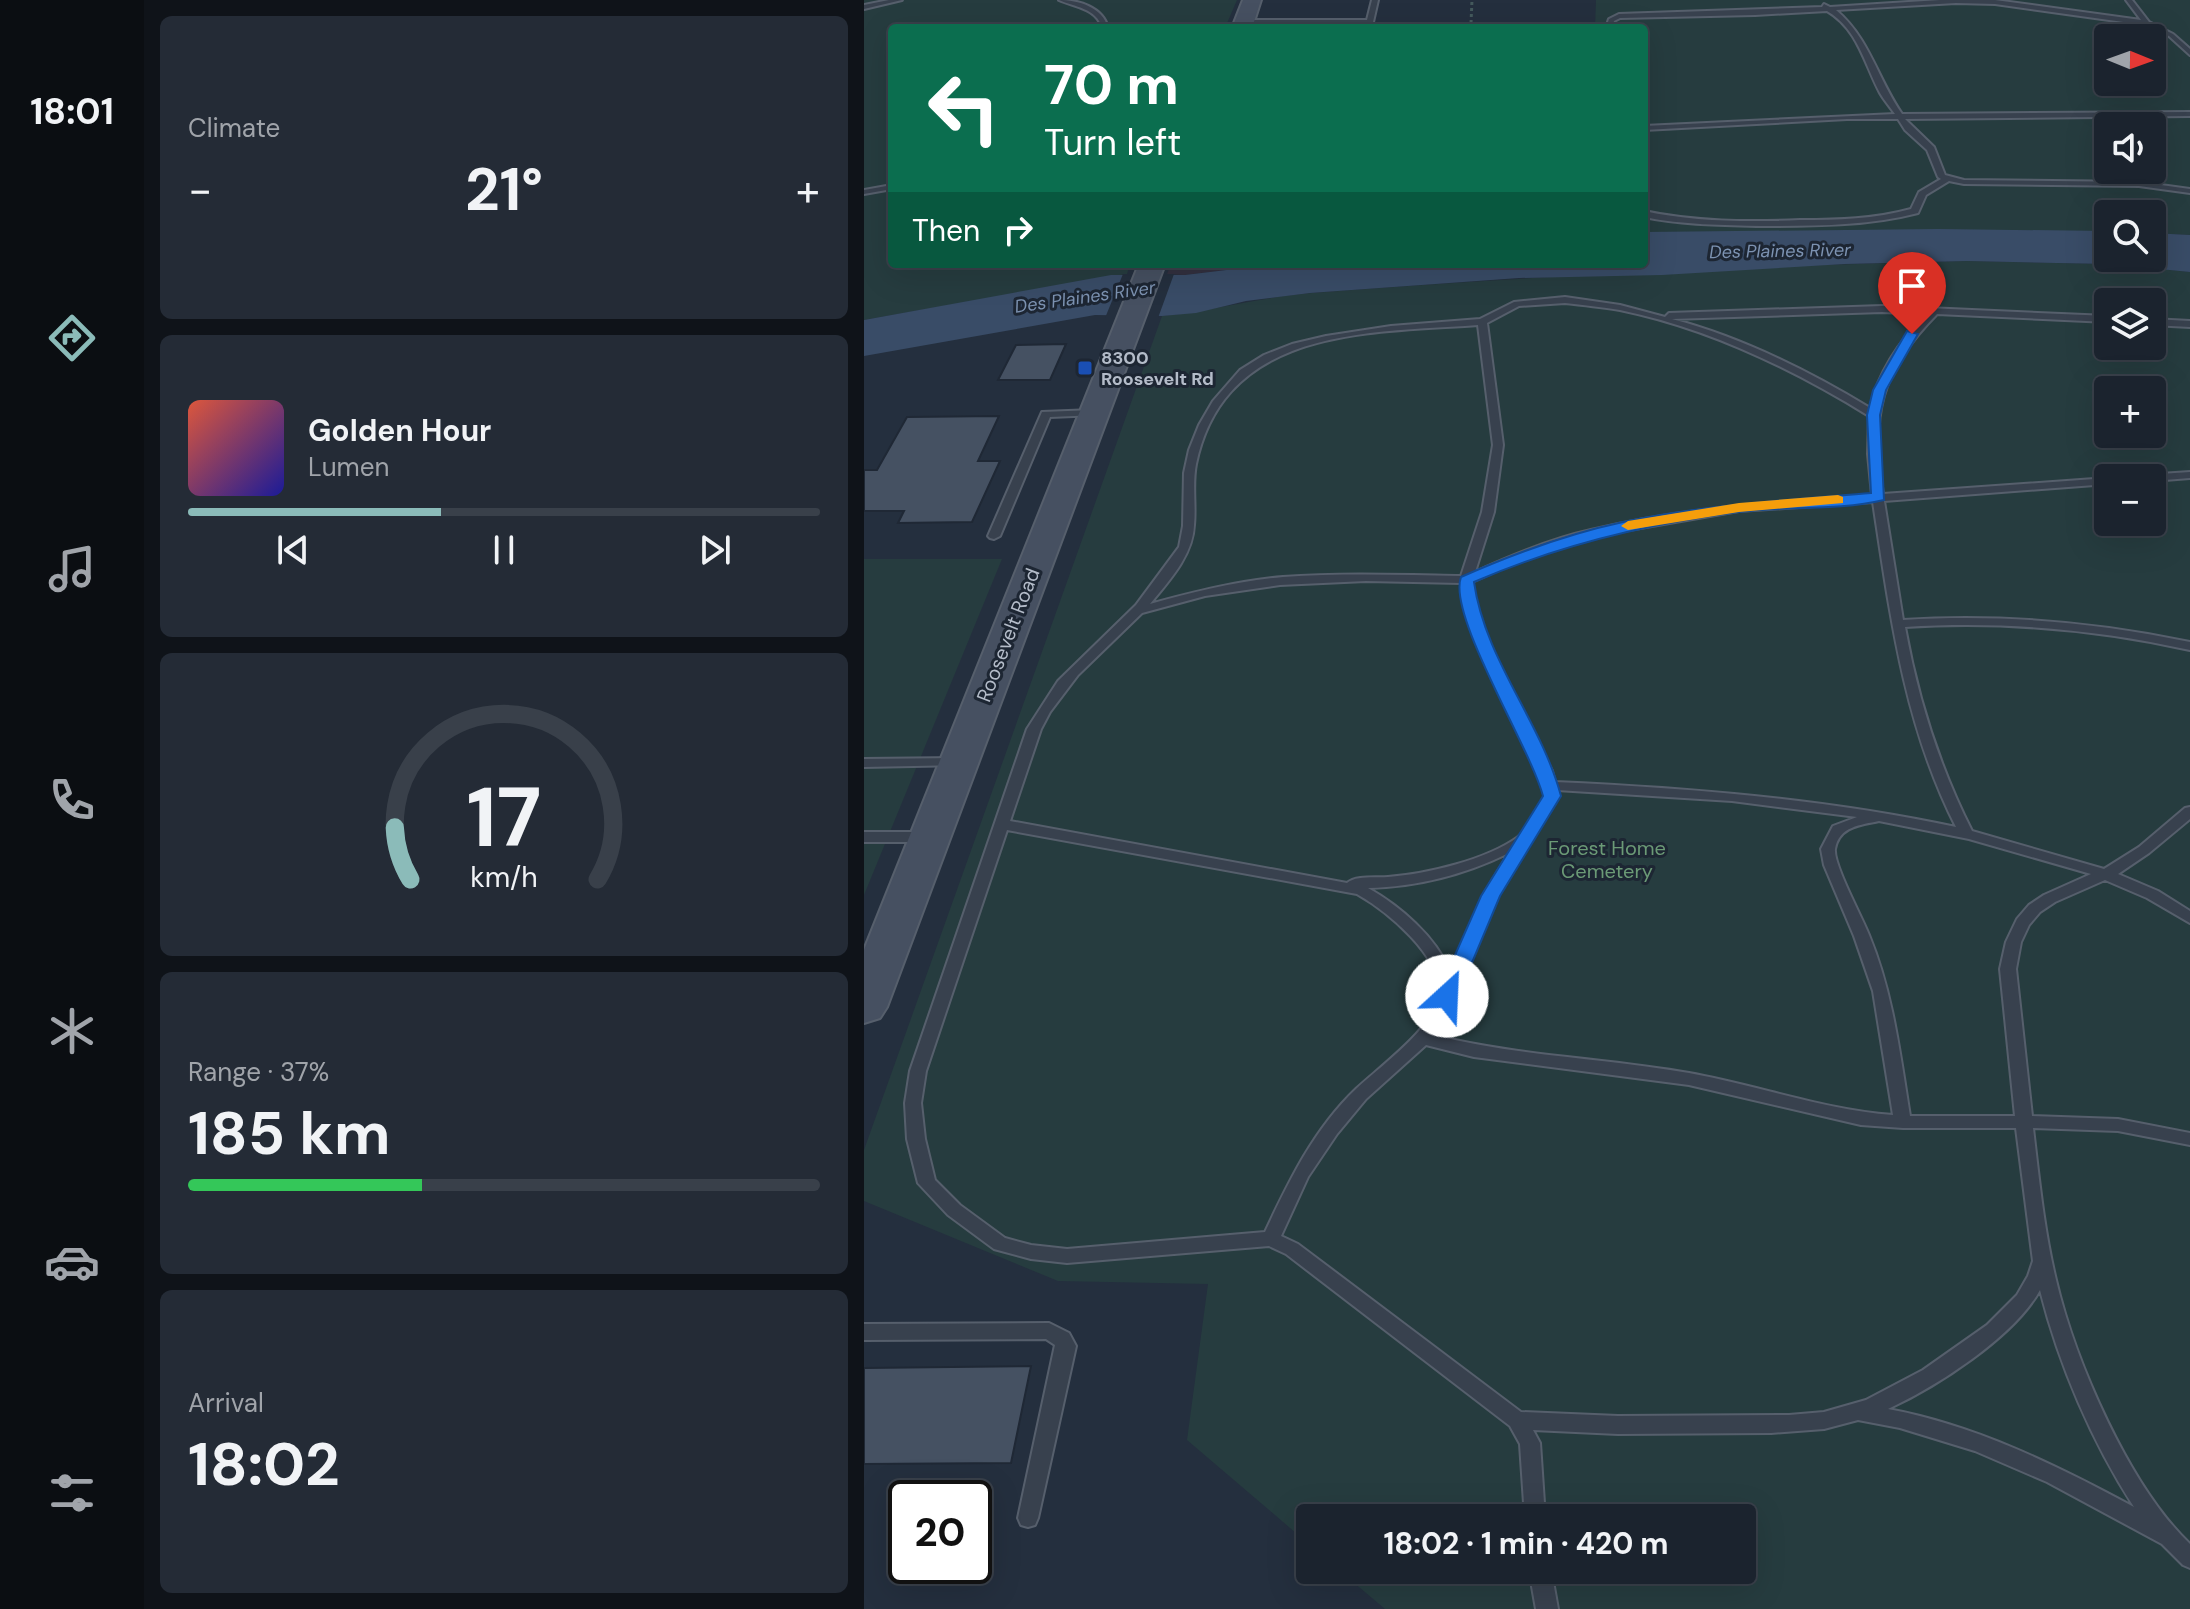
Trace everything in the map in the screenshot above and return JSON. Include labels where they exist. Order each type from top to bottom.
[{"type":"main road","points":[[1243,24],[1252,0]]},
{"type":"main road","name":"Roosevelt Road","points":[[864,1007],[1150,269]]},
{"type":"lane","points":[[864,7],[899,0]]},
{"type":"lane","points":[[1062,0],[1087,7],[1104,24]]},
{"type":"lane","points":[[1275,24],[1370,22],[1375,0]]},
{"type":"lane","points":[[1814,0],[1859,38],[1876,79],[1908,128],[1931,149],[1940,174],[1947,179]]},
{"type":"lane","points":[[2129,0],[2147,23]]},
{"type":"lane","points":[[1610,24],[1619,16],[1901,2],[1996,1],[2147,23],[2176,39],[2190,53]]},
{"type":"lane","points":[[1338,22],[1341,12]]},
{"type":"lane","points":[[2176,39],[2190,39]]},
{"type":"lane","points":[[1648,128],[1899,115],[2190,114]]},
{"type":"lane","points":[[1648,215],[1681,221],[1807,222],[1891,217],[1915,211],[1922,194],[1947,179],[2139,184],[2190,191]]},
{"type":"lane","points":[[864,192],[888,188]]},
{"type":"lane","points":[[1534,1504],[1530,1443],[1517,1420],[1292,1249],[1271,1239],[1216,1241],[1067,1256],[1031,1252],[1000,1244],[954,1210],[927,1183],[916,1139],[913,1103],[918,1071],[1034,729],[1048,700],[1062,681],[1136,611],[1185,547],[1190,533],[1188,481],[1192,460],[1218,403],[1242,374],[1278,354],[1339,336],[1482,322],[1504,307],[1554,298],[1588,301],[1686,326],[1762,353],[1821,382],[1874,415]]},
{"type":"lane","points":[[1643,315],[1736,316],[1848,309],[2094,318]]},
{"type":"lane","points":[[1935,311],[1912,334],[1896,357],[1879,390],[1874,415],[1879,497],[1908,673],[1939,780],[1965,831]]},
{"type":"lane","points":[[1271,1239],[1301,1174],[1331,1129],[1360,1095],[1423,1038],[1447,996],[1490,896],[1552,796],[1551,786],[1478,635],[1470,609],[1466,580],[1488,512],[1498,445],[1482,322]]},
{"type":"lane","points":[[2166,323],[2190,324]]},
{"type":"lane","points":[[994,536],[1046,414],[1094,413]]},
{"type":"lane","points":[[2166,477],[2190,475]]},
{"type":"lane","points":[[1136,611],[1204,593],[1280,581],[1366,577],[1466,580],[1525,554],[1623,526],[1739,508],[2094,482]]},
{"type":"lane","points":[[1899,624],[2033,620],[2085,625],[2190,646]]},
{"type":"lane","points":[[864,763],[958,762]]},
{"type":"lane","points":[[1551,786],[1690,791],[1886,816],[1965,831],[2106,874],[2154,894],[2190,918]]},
{"type":"lane","points":[[2165,1536],[2116,1459],[2081,1383],[2042,1260],[2008,969],[2011,941],[2021,922],[2039,904],[2106,874],[2150,846],[2190,811]]},
{"type":"lane","points":[[1886,816],[1850,823],[1838,829],[1828,849],[1831,865],[1862,936],[1881,991],[1903,1122]]},
{"type":"lane","points":[[1001,824],[1337,883],[1377,898],[1431,951],[1441,968],[1447,996]]},
{"type":"lane","points":[[864,837],[930,837]]},
{"type":"lane","points":[[1337,883],[1405,881],[1445,873],[1485,859],[1524,839]]},
{"type":"lane","points":[[1423,1038],[1474,1051],[1644,1071],[1861,1119],[2118,1125],[2190,1139]]},
{"type":"lane","points":[[1859,1412],[1946,1365],[1991,1333],[2024,1302],[2037,1282],[2042,1260]]},
{"type":"lane","points":[[864,1332],[1049,1331],[1062,1339],[1066,1346],[1028,1518]]},
{"type":"lane","points":[[1517,1420],[1589,1426],[1785,1424],[1859,1412],[1903,1419],[1996,1449],[2091,1493],[2165,1536],[2190,1558]]},
{"type":"lane","points":[[1543,1584],[1547,1609]]},
{"type":"path","points":[[1471,23],[1472,0]]},
{"type":"shaded area","points":[[1169,268],[1243,268],[1185,275],[1167,274]]},
{"type":"green space","points":[[864,0],[1237,0],[1227,24],[888,24],[888,268],[1129,268],[1127,274],[864,320]]},
{"type":"green space","points":[[1596,0],[2190,0],[2190,235],[2166,234],[2166,200],[2094,200],[2094,231],[1648,232],[1648,24],[1595,24]]},
{"type":"green space","name":"Forest Home Cemetery","points":[[1967,261],[2094,264],[2094,272],[2190,272],[2190,1609],[1385,1609],[1356,1584],[1756,1584],[1756,1504],[1296,1504],[1296,1533],[1187,1440],[1208,1284],[1058,1281],[864,1201],[864,1150],[1162,316],[1293,295],[1639,272]]},
{"type":"green space","points":[[864,559],[1002,559],[864,895]]},
{"type":"water","name":"Des Plaines River","points":[[2094,231],[2094,264],[1967,261],[1845,264],[1662,275],[1519,278],[1310,293],[1246,301],[1196,313],[1095,315],[864,356],[864,320],[1111,275],[1185,275],[1243,268],[1648,268],[1648,232]]},
{"type":"water","points":[[2166,234],[2190,235],[2190,272],[2166,270]]},
{"type":"pier","points":[[1123,274],[1174,274],[1158,318],[1105,318]]},
{"type":"building","points":[[1066,344],[1050,380],[998,380],[1016,345]]},
{"type":"building","points":[[999,416],[978,461],[1000,461],[972,522],[898,523],[904,511],[864,511],[864,470],[877,470],[907,417]]},
{"type":"building","points":[[1031,1366],[1011,1463],[864,1464],[864,1368]]},
{"type":"slow traffic","points":[[1628,526],[1739,508],[1838,500]]},
{"type":"place","name":"8300 Roosevelt Rd","points":[[1085,368]]},
{"type":"route","points":[[1447,996],[1490,896],[1552,796],[1545,771],[1478,635],[1466,580],[1525,554],[1623,526],[1739,508],[1879,497],[1873,440],[1879,390],[1912,334]]}]
